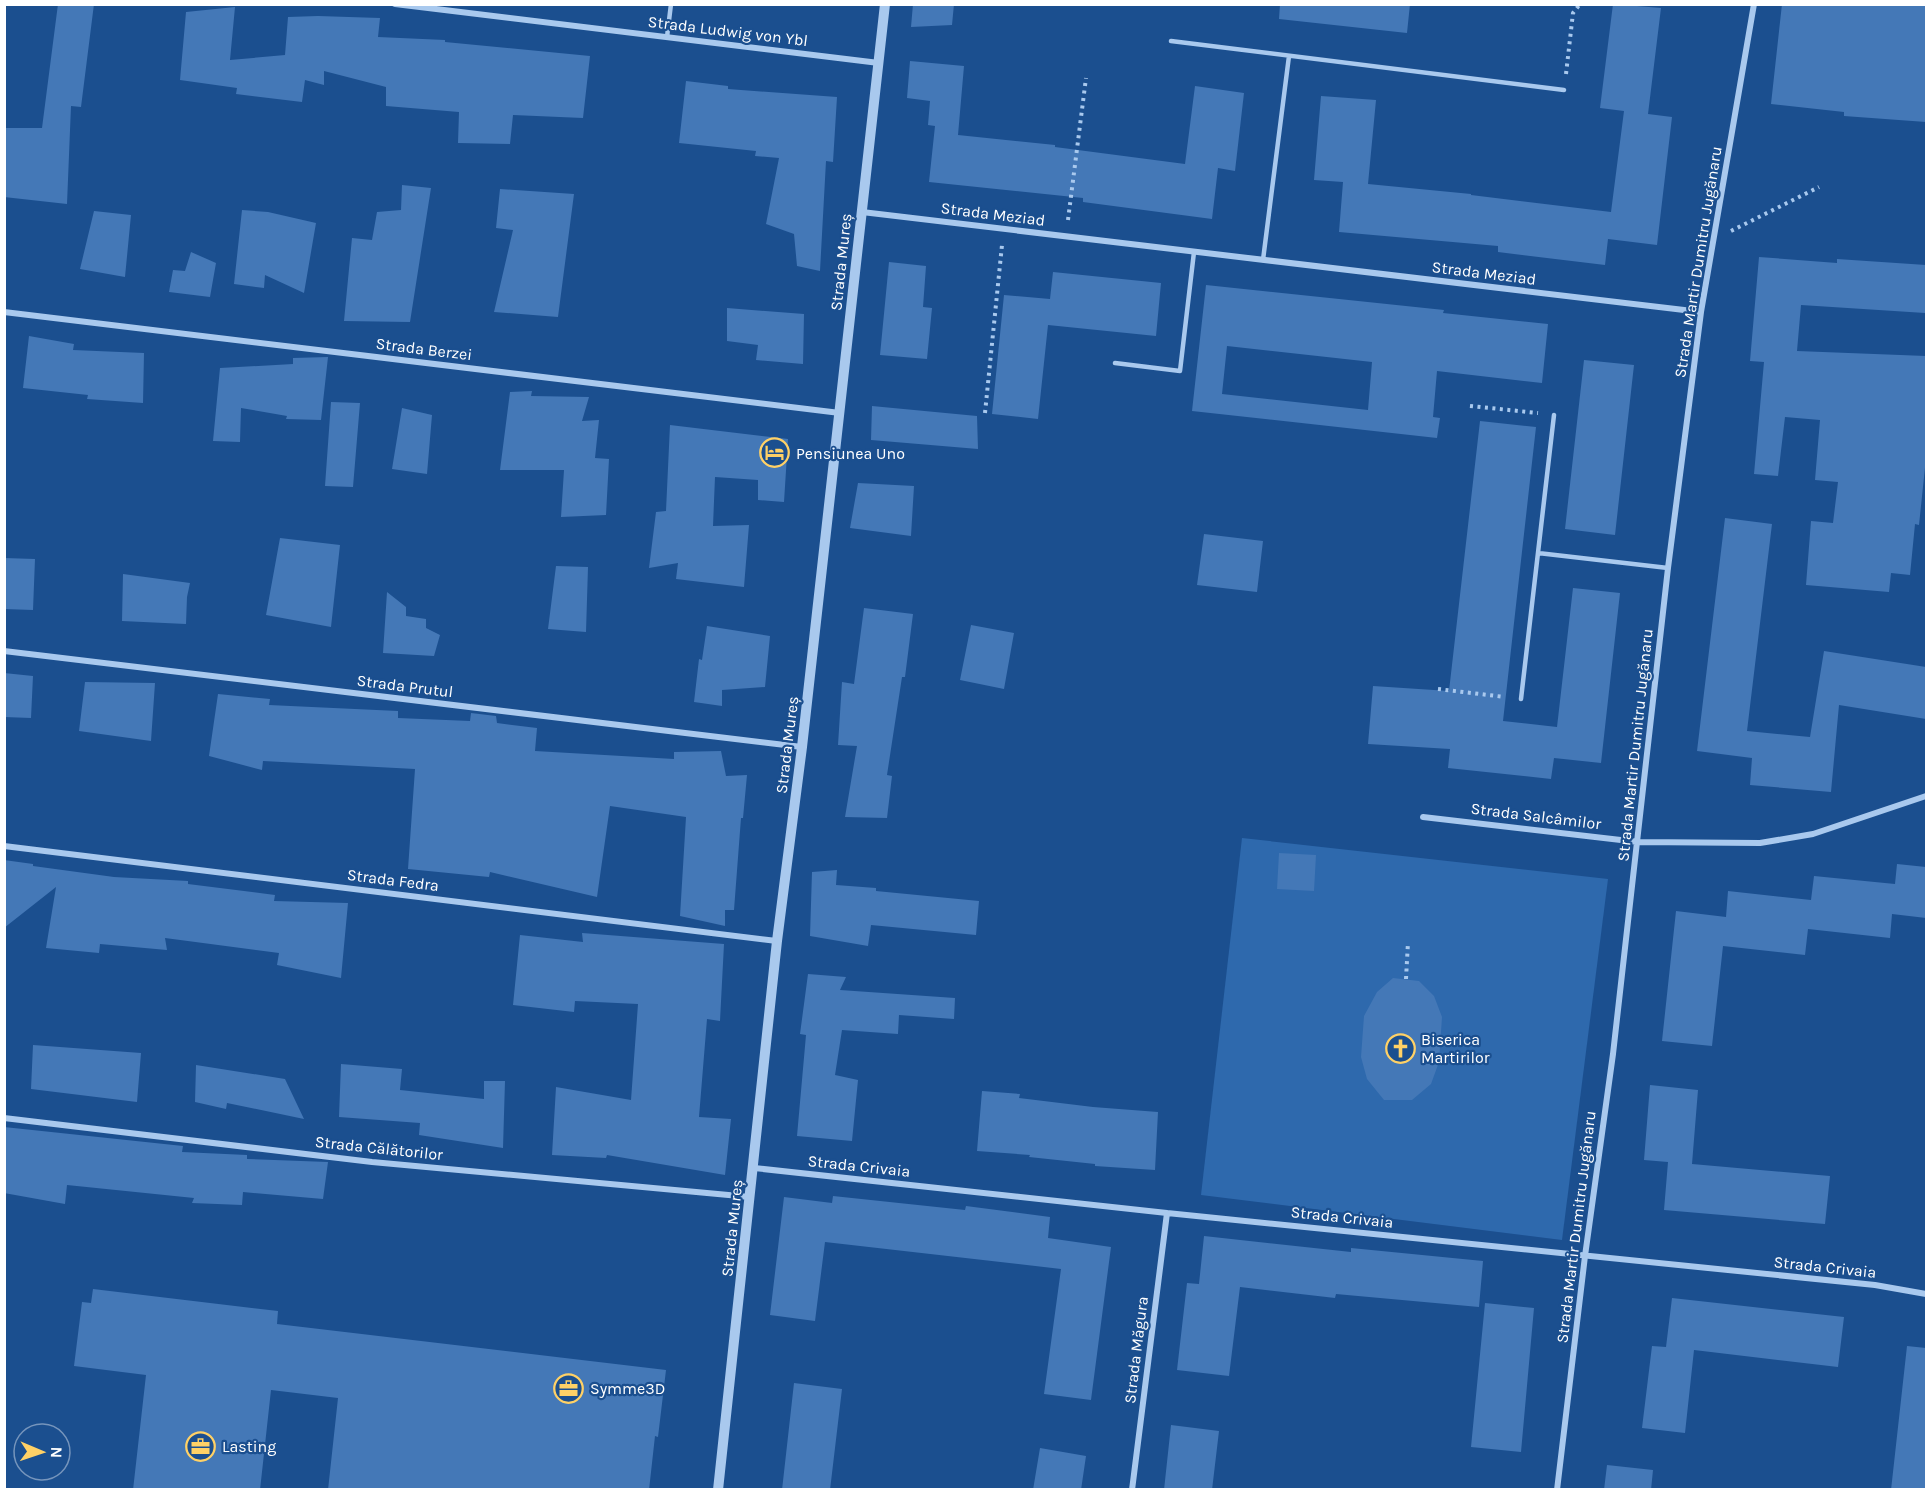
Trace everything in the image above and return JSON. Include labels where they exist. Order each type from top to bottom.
[{"type":"street","name":"Strada Ludwig von Ybl","points":[[395,4],[879,63]]},
{"type":"street","name":"Strada Mureș","points":[[718,1490],[777,941],[802,747],[885,4]]},
{"type":"street","name":"Strada Martir Dumitru Jugănaru","points":[[1557,1490],[1585,1256],[1613,1054],[1668,568],[1701,312],[1754,4]]},
{"type":"street","name":"Strada Meziad","points":[[862,212],[1701,312]]},
{"type":"street","name":"Strada Berzei","points":[[4,312],[840,412]]},
{"type":"street","name":"Strada Prutul","points":[[4,651],[802,747]]},
{"type":"street","name":"Strada Salcâmilor","points":[[1423,817],[1638,842],[1760,843],[1813,834],[1926,796]]},
{"type":"street","name":"Strada Fedra","points":[[4,846],[777,941]]},
{"type":"street","name":"Strada Călătorilor","points":[[4,1118],[372,1162],[751,1197]]},
{"type":"street","name":"Strada Crivaia","points":[[754,1168],[1167,1213],[1875,1285],[1926,1294]]},
{"type":"street","name":"Strada Măgura","points":[[1132,1490],[1167,1213]]},
{"type":"lane","points":[[667,37],[671,4]]},
{"type":"lane","points":[[1171,41],[1564,90]]},
{"type":"lane","points":[[1263,260],[1288,56]]},
{"type":"lane","points":[[1115,363],[1180,371],[1194,252]]},
{"type":"lane","points":[[1521,699],[1554,415]]},
{"type":"lane","points":[[1538,553],[1668,568]]},
{"type":"path","points":[[1564,90],[1573,13],[1580,4]]},
{"type":"path","points":[[1066,236],[1086,78]]},
{"type":"path","points":[[1713,241],[1819,187]]},
{"type":"path","points":[[985,413],[1004,229]]},
{"type":"path","points":[[1470,406],[1554,415]]},
{"type":"path","points":[[1438,690],[1521,699]]},
{"type":"path","points":[[1406,979],[1408,942]]},
{"type":"shaded area","points":[[1242,838],[1608,879],[1562,1240],[1201,1195]]},
{"type":"building","points":[[58,4],[94,4],[81,107],[71,106],[67,204],[4,197],[4,128],[42,128]]},
{"type":"building","points":[[913,4],[954,4],[952,25],[911,27]]},
{"type":"building","points":[[1280,4],[1410,4],[1407,33],[1279,19]]},
{"type":"building","points":[[1613,4],[1661,8],[1648,114],[1672,117],[1657,245],[1608,239],[1605,265],[1498,252],[1498,246],[1339,232],[1343,182],[1314,180],[1321,96],[1376,100],[1368,184],[1471,194],[1611,212],[1624,111],[1600,108]]},
{"type":"building","points":[[1782,4],[1926,4],[1926,122],[1844,116],[1844,112],[1771,104]]},
{"type":"building","points":[[235,7],[230,60],[285,55],[288,17],[318,16],[380,18],[378,37],[445,40],[445,42],[590,56],[583,118],[513,115],[510,144],[458,143],[459,112],[386,106],[386,87],[324,71],[324,85],[305,80],[302,102],[236,94],[237,88],[180,80],[186,12]]},
{"type":"building","points":[[910,61],[964,66],[958,135],[1055,145],[1055,147],[1185,164],[1195,86],[1244,93],[1235,171],[1218,168],[1212,219],[1083,202],[1083,198],[929,182],[935,126],[928,125],[930,101],[907,98]]},
{"type":"building","points":[[686,81],[728,86],[728,89],[837,97],[833,162],[826,161],[820,271],[797,266],[794,234],[766,224],[779,158],[755,156],[756,151],[679,143]]},
{"type":"building","points":[[402,185],[431,188],[410,322],[344,321],[352,238],[372,240],[377,212],[401,210]]},
{"type":"building","points":[[500,189],[574,194],[558,317],[494,312],[513,230],[496,228]]},
{"type":"building","points":[[242,210],[268,212],[316,223],[304,293],[265,275],[264,288],[234,284]]},
{"type":"building","points":[[94,211],[131,215],[125,277],[80,269]]},
{"type":"building","points":[[191,252],[216,263],[210,297],[169,292],[173,270],[185,271]]},
{"type":"building","points":[[1759,257],[1837,263],[1837,259],[1926,265],[1925,313],[1801,305],[1797,351],[1926,356],[1926,458],[1919,525],[1915,524],[1910,575],[1891,573],[1889,592],[1806,585],[1811,521],[1833,523],[1838,482],[1815,480],[1820,420],[1785,417],[1778,476],[1754,474],[1764,362],[1750,361]]},
{"type":"building","points":[[889,262],[926,266],[923,307],[932,308],[927,359],[880,355]]},
{"type":"building","points":[[1053,272],[1161,283],[1156,336],[1048,325],[1038,419],[992,414],[1004,295],[1050,299]]},
{"type":"building","points":[[1206,285],[1444,310],[1443,313],[1548,324],[1542,383],[1437,371],[1433,417],[1440,418],[1437,438],[1192,411]],"holes":[[[1227,346],[1372,362],[1368,410],[1222,394]]]},
{"type":"building","points":[[727,308],[804,314],[803,364],[756,360],[758,345],[727,341]]},
{"type":"building","points":[[29,336],[74,344],[73,350],[144,353],[143,403],[87,399],[88,395],[23,388]]},
{"type":"building","points":[[328,357],[321,420],[286,419],[287,416],[241,408],[240,442],[213,441],[220,368],[293,364],[293,358]]},
{"type":"building","points":[[1584,360],[1634,365],[1615,535],[1565,529]]},
{"type":"building","points":[[532,391],[531,396],[589,397],[582,421],[599,420],[595,458],[609,459],[606,515],[561,517],[564,470],[500,470],[510,392]]},
{"type":"building","points":[[331,402],[360,403],[353,487],[325,486]]},
{"type":"building","points":[[872,406],[977,416],[978,449],[871,440]]},
{"type":"building","points":[[402,408],[432,415],[427,474],[392,469]]},
{"type":"building","points":[[1480,421],[1536,427],[1503,721],[1557,727],[1573,588],[1620,593],[1601,763],[1554,758],[1551,779],[1448,768],[1450,749],[1368,744],[1373,686],[1449,691]]},
{"type":"building","points":[[670,425],[788,439],[784,502],[758,500],[758,480],[715,477],[713,526],[749,525],[744,587],[676,579],[678,563],[649,568],[656,512],[666,511]]},
{"type":"building","points":[[858,483],[914,486],[911,536],[850,528]]},
{"type":"building","points":[[1725,518],[1772,524],[1747,731],[1810,737],[1824,651],[1926,667],[1926,719],[1839,705],[1831,792],[1750,785],[1752,758],[1697,751]]},
{"type":"building","points":[[1204,534],[1263,541],[1257,592],[1197,585]]},
{"type":"building","points":[[280,538],[340,545],[331,627],[266,615]]},
{"type":"building","points":[[4,558],[35,559],[33,610],[4,609]]},
{"type":"building","points":[[556,566],[588,567],[586,632],[548,629]]},
{"type":"building","points":[[123,574],[190,583],[186,624],[122,621]]},
{"type":"building","points":[[387,592],[406,607],[406,616],[426,619],[426,628],[440,635],[434,656],[383,653]]},
{"type":"building","points":[[864,608],[913,614],[905,677],[902,677],[887,775],[892,776],[887,818],[845,817],[857,746],[838,745],[842,682],[854,684]]},
{"type":"building","points":[[971,625],[1014,633],[1004,689],[960,680]]},
{"type":"building","points":[[707,626],[770,636],[765,687],[722,690],[722,706],[694,702],[699,659],[702,660]]},
{"type":"building","points":[[4,673],[33,676],[31,718],[4,717]]},
{"type":"building","points":[[85,682],[155,683],[151,741],[79,731]]},
{"type":"building","points":[[218,694],[270,699],[269,705],[398,711],[398,718],[470,721],[471,713],[496,716],[497,723],[537,728],[535,751],[674,759],[674,752],[721,751],[726,776],[747,775],[743,818],[741,818],[734,910],[725,910],[725,926],[680,916],[686,817],[610,806],[597,897],[490,872],[489,877],[408,869],[415,769],[263,761],[262,770],[209,756]]},
{"type":"building","points":[[1279,853],[1316,855],[1314,891],[1277,889]]},
{"type":"building","points":[[4,860],[114,877],[188,881],[188,884],[275,895],[274,901],[348,903],[341,978],[277,965],[279,953],[165,938],[167,950],[100,944],[99,953],[46,948],[56,887],[4,928]]},
{"type":"building","points":[[1897,864],[1926,867],[1926,918],[1892,914],[1890,938],[1808,929],[1805,955],[1723,946],[1712,1046],[1662,1041],[1676,911],[1726,917],[1728,891],[1811,900],[1814,876],[1895,884]]},
{"type":"building","points":[[837,870],[836,885],[979,901],[976,935],[871,925],[868,946],[810,936],[812,872]]},
{"type":"building","points":[[582,933],[724,944],[720,1021],[707,1019],[699,1117],[731,1119],[725,1175],[607,1155],[606,1158],[552,1155],[556,1087],[631,1100],[638,1004],[575,1001],[574,1012],[513,1005],[520,935],[583,942]]},
{"type":"building","points":[[808,974],[846,977],[840,990],[955,998],[954,1019],[899,1015],[898,1034],[842,1030],[835,1075],[858,1080],[852,1141],[797,1136],[806,1035],[800,1034]]},
{"type":"building","name":"Biserica Martirilor","points":[[1393,978],[1419,981],[1434,996],[1442,1017],[1439,1062],[1431,1084],[1412,1100],[1384,1100],[1367,1079],[1361,1057],[1364,1016],[1377,992]]},
{"type":"building","points":[[33,1045],[141,1053],[137,1102],[31,1089]]},
{"type":"building","points":[[341,1064],[402,1069],[400,1090],[484,1099],[484,1081],[505,1081],[503,1148],[419,1135],[420,1123],[339,1117]]},
{"type":"building","points":[[196,1065],[285,1079],[304,1119],[227,1103],[226,1109],[195,1102]]},
{"type":"building","points":[[1650,1085],[1698,1090],[1692,1164],[1830,1176],[1825,1224],[1664,1210],[1668,1162],[1644,1160]]},
{"type":"building","points":[[982,1091],[1020,1094],[1019,1098],[1093,1107],[1158,1112],[1155,1170],[1095,1166],[1095,1164],[1029,1157],[1030,1155],[977,1151]]},
{"type":"building","points":[[4,1127],[183,1146],[182,1152],[247,1155],[247,1159],[328,1162],[323,1199],[243,1192],[242,1205],[192,1203],[194,1198],[67,1185],[65,1204],[4,1193]]},
{"type":"building","points":[[833,1196],[965,1210],[966,1206],[1050,1217],[1048,1238],[1111,1247],[1091,1400],[1044,1394],[1061,1269],[825,1242],[815,1321],[770,1315],[784,1197],[832,1203]]},
{"type":"building","points":[[1204,1236],[1351,1252],[1351,1248],[1483,1261],[1479,1307],[1336,1294],[1335,1298],[1240,1287],[1229,1376],[1177,1370],[1187,1283],[1199,1284]]},
{"type":"building","points":[[93,1289],[278,1311],[277,1324],[666,1370],[649,1490],[328,1490],[338,1398],[271,1390],[260,1490],[133,1490],[146,1375],[74,1366],[82,1302],[91,1303]]},
{"type":"building","points":[[1672,1298],[1844,1317],[1838,1367],[1694,1350],[1685,1433],[1642,1428],[1652,1346],[1666,1347]]},
{"type":"building","points":[[1485,1303],[1534,1308],[1521,1452],[1471,1447]]},
{"type":"building","points":[[1907,1346],[1926,1348],[1926,1490],[1891,1490]]},
{"type":"building","points":[[794,1383],[842,1389],[830,1490],[782,1490]]},
{"type":"building","points":[[1171,1425],[1219,1431],[1212,1490],[1164,1490]]},
{"type":"building","points":[[1040,1448],[1086,1456],[1081,1490],[1033,1490]]},
{"type":"building","points":[[1607,1465],[1653,1470],[1651,1490],[1604,1490]]},
{"type":"place","name":"Pensiunea Uno","points":[[775,453]]},
{"type":"place","name":"Biserica Martirilor","points":[[1400,1048]]},
{"type":"place","name":"Symme3D","points":[[569,1388]]},
{"type":"place","name":"Lasting","points":[[201,1446]]}]
